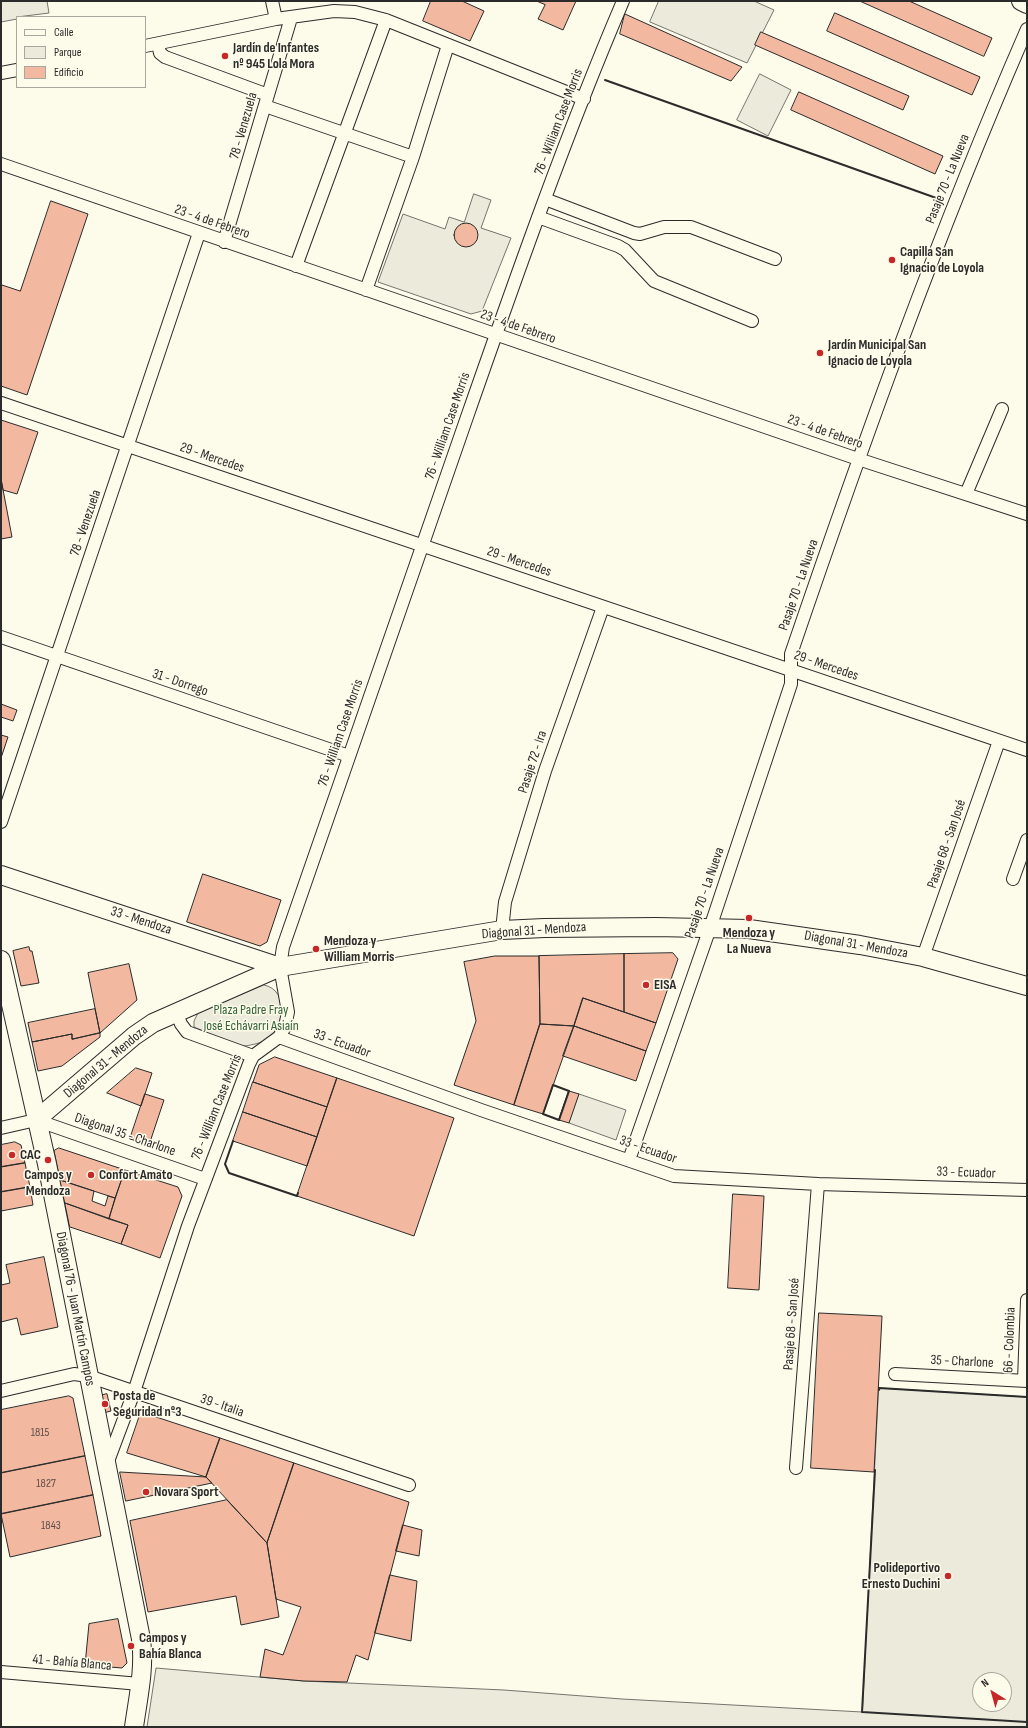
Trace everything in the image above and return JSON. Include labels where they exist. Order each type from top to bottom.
[{"type":"street","points":[[272,1],[276,20]]},
{"type":"street","name":"76 - William Case Morris","points":[[106,1467],[134,1392],[188,1226],[253,1056],[279,1038],[285,1027],[288,1012],[280,967],[283,947],[422,545],[538,217],[623,1]]},
{"type":"street","points":[[1021,1],[1027,4]]},
{"type":"street","points":[[146,46],[276,20],[344,11],[371,15],[386,20],[584,99]]},
{"type":"street","name":"78 - Venezuela","points":[[224,242],[291,18]]},
{"type":"street","points":[[296,266],[386,20]]},
{"type":"street","name":"Pasaje 70 - La Nueva","points":[[629,1160],[710,928],[791,684],[791,654],[858,459],[945,228],[998,95],[1027,29]]},
{"type":"street","points":[[158,44],[160,53],[165,57],[344,132],[413,157]]},
{"type":"street","points":[[366,290],[413,157],[448,45]]},
{"type":"street","points":[[1,74],[16,70]]},
{"type":"street","name":"23 - 4 de Febrero","points":[[1,164],[858,459],[1027,514]]},
{"type":"street","points":[[545,199],[634,233],[640,234],[664,227],[691,227],[776,259]]},
{"type":"street","points":[[538,217],[618,246],[625,250],[654,281],[752,321]]},
{"type":"street","name":"78 - Venezuela","points":[[1,822],[199,233]]},
{"type":"street","name":"29 - Mercedes","points":[[1,403],[1027,750]]},
{"type":"street","points":[[966,494],[1002,409]]},
{"type":"street","name":"Pasaje 72 - Ira","points":[[502,930],[505,902],[545,771],[602,607]]},
{"type":"street","name":"31 - Dorrego","points":[[1,637],[349,756]]},
{"type":"street","name":"Pasaje 68 - San José","points":[[923,957],[999,741]]},
{"type":"street","points":[[1013,879],[1027,840]]},
{"type":"street","name":"33 - Mendoza","points":[[1,875],[280,967]]},
{"type":"street","name":"Diagonal 31 - Mendoza","points":[[36,1120],[142,1030],[176,1012],[280,967],[502,930],[560,927],[749,929],[804,936],[923,957],[1027,986]]},
{"type":"street","name":"Diagonal 76 - Juan Martín Campos","points":[[1,960],[49,1172],[142,1649],[140,1684],[134,1727]]},
{"type":"street","points":[[176,1012],[181,1024],[187,1032],[253,1056]]},
{"type":"street","name":"33 - Ecuador","points":[[279,1038],[481,1110],[674,1176],[688,1178],[818,1184],[1027,1190]]},
{"type":"street","points":[[1,1128],[36,1120]]},
{"type":"street","name":"Diagonal 35 - Charlone","points":[[36,1120],[205,1179]]},
{"type":"street","name":"Pasaje 68 - San José","points":[[796,1468],[818,1184]]},
{"type":"street","name":"66 - Colombia","points":[[1025,1380],[1027,1300]]},
{"type":"street","name":"39 - Italia","points":[[1,1391],[74,1374],[88,1376],[409,1485]]},
{"type":"street","name":"35 - Charlone","points":[[895,1374],[1025,1380]]},
{"type":"street","name":"41 - Bahía Blanca","points":[[1,1672],[140,1684]]},
{"type":"green space","points":[[1,1],[47,1],[49,13],[16,16],[16,19],[1,22]]},
{"type":"green space","points":[[659,1],[754,1],[774,10],[747,63],[650,22]]},
{"type":"green space","points":[[760,74],[791,90],[768,136],[737,120]]},
{"type":"green space","points":[[474,194],[491,200],[481,228],[511,238],[482,311],[471,314],[378,282],[403,214],[445,229],[449,217],[464,222]]},
{"type":"green space","name":"Plaza Padre Fray José Echávarri Asiaín","points":[[264,985],[272,988],[278,994],[282,1011],[277,1028],[271,1036],[264,1041],[243,1046],[194,1027],[194,1021],[198,1013]]},
{"type":"green space","points":[[579,1094],[626,1110],[616,1140],[569,1123]]},
{"type":"green space","name":"Polideportivo Ernesto Duchini","points":[[879,1388],[1027,1397],[1027,1727],[147,1727],[156,1668],[304,1681],[504,1690],[622,1699],[862,1712]]},
{"type":"building","points":[[431,1],[462,1],[484,11],[470,41],[423,21]]},
{"type":"building","points":[[537,1],[576,1],[563,30],[538,19],[545,5]]},
{"type":"building","points":[[860,1],[909,1],[992,38],[984,56]]},
{"type":"building","points":[[835,13],[980,77],[972,95],[827,31]]},
{"type":"building","points":[[625,14],[742,67],[731,81],[620,34]]},
{"type":"building","points":[[761,32],[909,96],[903,110],[755,45]]},
{"type":"building","points":[[799,92],[943,156],[935,174],[791,110]]},
{"type":"building","points":[[51,201],[88,214],[27,395],[1,386],[1,287],[2,285],[20,291]]},
{"type":"building","points":[[466,223],[471,224],[477,230],[477,240],[471,246],[466,247],[461,246],[455,240],[454,235],[455,230],[461,224]]},
{"type":"building","points":[[1,420],[38,432],[17,494],[3,490],[1,479]]},
{"type":"building","points":[[1,479],[12,537],[1,539]]},
{"type":"building","points":[[1,704],[17,710],[13,721],[1,717]]},
{"type":"building","points":[[1,735],[8,737],[1,758]]},
{"type":"building","points":[[203,874],[281,900],[267,942],[260,946],[187,922]]},
{"type":"building","points":[[29,947],[30,951],[32,951],[39,983],[21,986],[13,951]]},
{"type":"building","name":"EISA","points":[[673,953],[678,959],[656,1023],[624,1012],[624,954]]},
{"type":"building","points":[[624,954],[624,1012],[583,998],[574,1026],[540,1024],[539,956]]},
{"type":"building","points":[[495,956],[539,956],[540,1024],[514,1105],[454,1085],[476,1021],[464,962]]},
{"type":"building","points":[[129,964],[137,1000],[100,1033],[88,973]]},
{"type":"building","points":[[583,998],[656,1023],[646,1051],[574,1026]]},
{"type":"building","points":[[95,1009],[100,1033],[72,1039],[72,1034],[32,1042],[28,1023]]},
{"type":"building","points":[[540,1024],[574,1026],[543,1114],[514,1105]]},
{"type":"building","points":[[574,1026],[646,1051],[636,1081],[563,1056]]},
{"type":"building","points":[[100,1033],[100,1037],[62,1066],[38,1071],[32,1042],[72,1034],[72,1039]]},
{"type":"building","points":[[275,1057],[337,1078],[327,1107],[253,1082],[259,1065]]},
{"type":"building","points":[[136,1068],[152,1073],[141,1106],[107,1093]]},
{"type":"building","points":[[337,1078],[454,1118],[414,1236],[297,1196]]},
{"type":"building","points":[[253,1082],[327,1107],[317,1137],[243,1112]]},
{"type":"building","points":[[569,1091],[579,1094],[569,1123],[559,1120]]},
{"type":"building","name":"Confort Amato","points":[[145,1094],[164,1100],[149,1145],[130,1139]]},
{"type":"building","points":[[243,1112],[317,1137],[307,1166],[233,1141]]},
{"type":"building","name":"CAC","points":[[15,1142],[21,1145],[25,1163],[1,1167],[1,1145]]},
{"type":"building","name":"Confort Amato","points":[[59,1148],[125,1170],[115,1198],[60,1180],[54,1151]]},
{"type":"building","points":[[25,1163],[30,1187],[1,1192],[1,1167]]},
{"type":"building","points":[[125,1170],[178,1187],[182,1196],[160,1258],[121,1244],[128,1225],[109,1219]]},
{"type":"building","points":[[60,1180],[94,1191],[92,1201],[105,1206],[108,1196],[115,1198],[109,1219],[65,1203]]},
{"type":"building","points":[[30,1187],[33,1205],[1,1211],[1,1192]]},
{"type":"building","points":[[733,1194],[764,1196],[759,1290],[728,1288]]},
{"type":"building","points":[[65,1203],[128,1225],[121,1244],[70,1227]]},
{"type":"building","points":[[44,1257],[58,1327],[21,1335],[17,1318],[1,1322],[1,1285],[10,1283],[6,1265]]},
{"type":"building","points":[[819,1313],[882,1316],[874,1472],[811,1468]]},
{"type":"building","name":"Posta de Seguridad n°3","points":[[107,1394],[111,1411],[103,1413],[99,1396]]},
{"type":"building","points":[[69,1396],[73,1398],[85,1456],[1,1473],[1,1410]]},
{"type":"building","points":[[141,1412],[220,1438],[206,1477],[127,1453]]},
{"type":"building","points":[[220,1438],[294,1463],[267,1543],[206,1477]]},
{"type":"building","points":[[85,1456],[93,1495],[1,1514],[1,1473]]},
{"type":"building","points":[[294,1463],[409,1502],[368,1660],[356,1655],[347,1682],[304,1681],[260,1677],[265,1649],[283,1655],[301,1607],[276,1599],[267,1543]]},
{"type":"building","name":"Novara Sport","points":[[120,1472],[206,1477],[212,1483],[126,1501]]},
{"type":"building","points":[[93,1495],[101,1536],[10,1557],[1,1514]]},
{"type":"building","points":[[227,1500],[267,1543],[279,1617],[241,1625],[236,1596],[148,1612],[130,1521]]},
{"type":"building","points":[[403,1525],[422,1530],[419,1556],[396,1551]]},
{"type":"building","points":[[390,1575],[417,1581],[411,1641],[375,1633]]},
{"type":"building","points":[[118,1619],[127,1663],[122,1668],[85,1665],[89,1624]]},
{"type":"wall","points":[[605,80],[939,199]]},
{"type":"wall","points":[[553,1085],[569,1091],[559,1120],[543,1114],[553,1085]]},
{"type":"wall","points":[[233,1141],[225,1164],[229,1173],[297,1196],[298,1193]]},
{"type":"wall","points":[[879,1390],[879,1388],[1027,1397]]},
{"type":"wall","points":[[875,1470],[862,1712],[1027,1722]]},
{"type":"place","name":"Jardín de Infantes nº 945 Lola Mora","points":[[225,56]]},
{"type":"place","name":"Capilla San Ignacio de Loyola","points":[[892,260]]},
{"type":"place","name":"Jardín Municipal San Ignacio de Loyola","points":[[820,353]]},
{"type":"place","name":"Mendoza y La Nueva","points":[[749,918]]},
{"type":"place","name":"Mendoza y William Morris","points":[[316,949]]},
{"type":"place","name":"EISA","points":[[646,985]]},
{"type":"place","name":"CAC","points":[[12,1155]]},
{"type":"place","name":"Campos y Mendoza","points":[[48,1160]]},
{"type":"place","name":"Confort Amato","points":[[91,1175]]},
{"type":"place","name":"Posta de Seguridad n°3","points":[[105,1404]]},
{"type":"place","name":"Novara Sport","points":[[146,1492]]},
{"type":"place","name":"Polideportivo Ernesto Duchini","points":[[948,1576]]},
{"type":"place","name":"Campos y Bahía Blanca","points":[[131,1646]]}]
